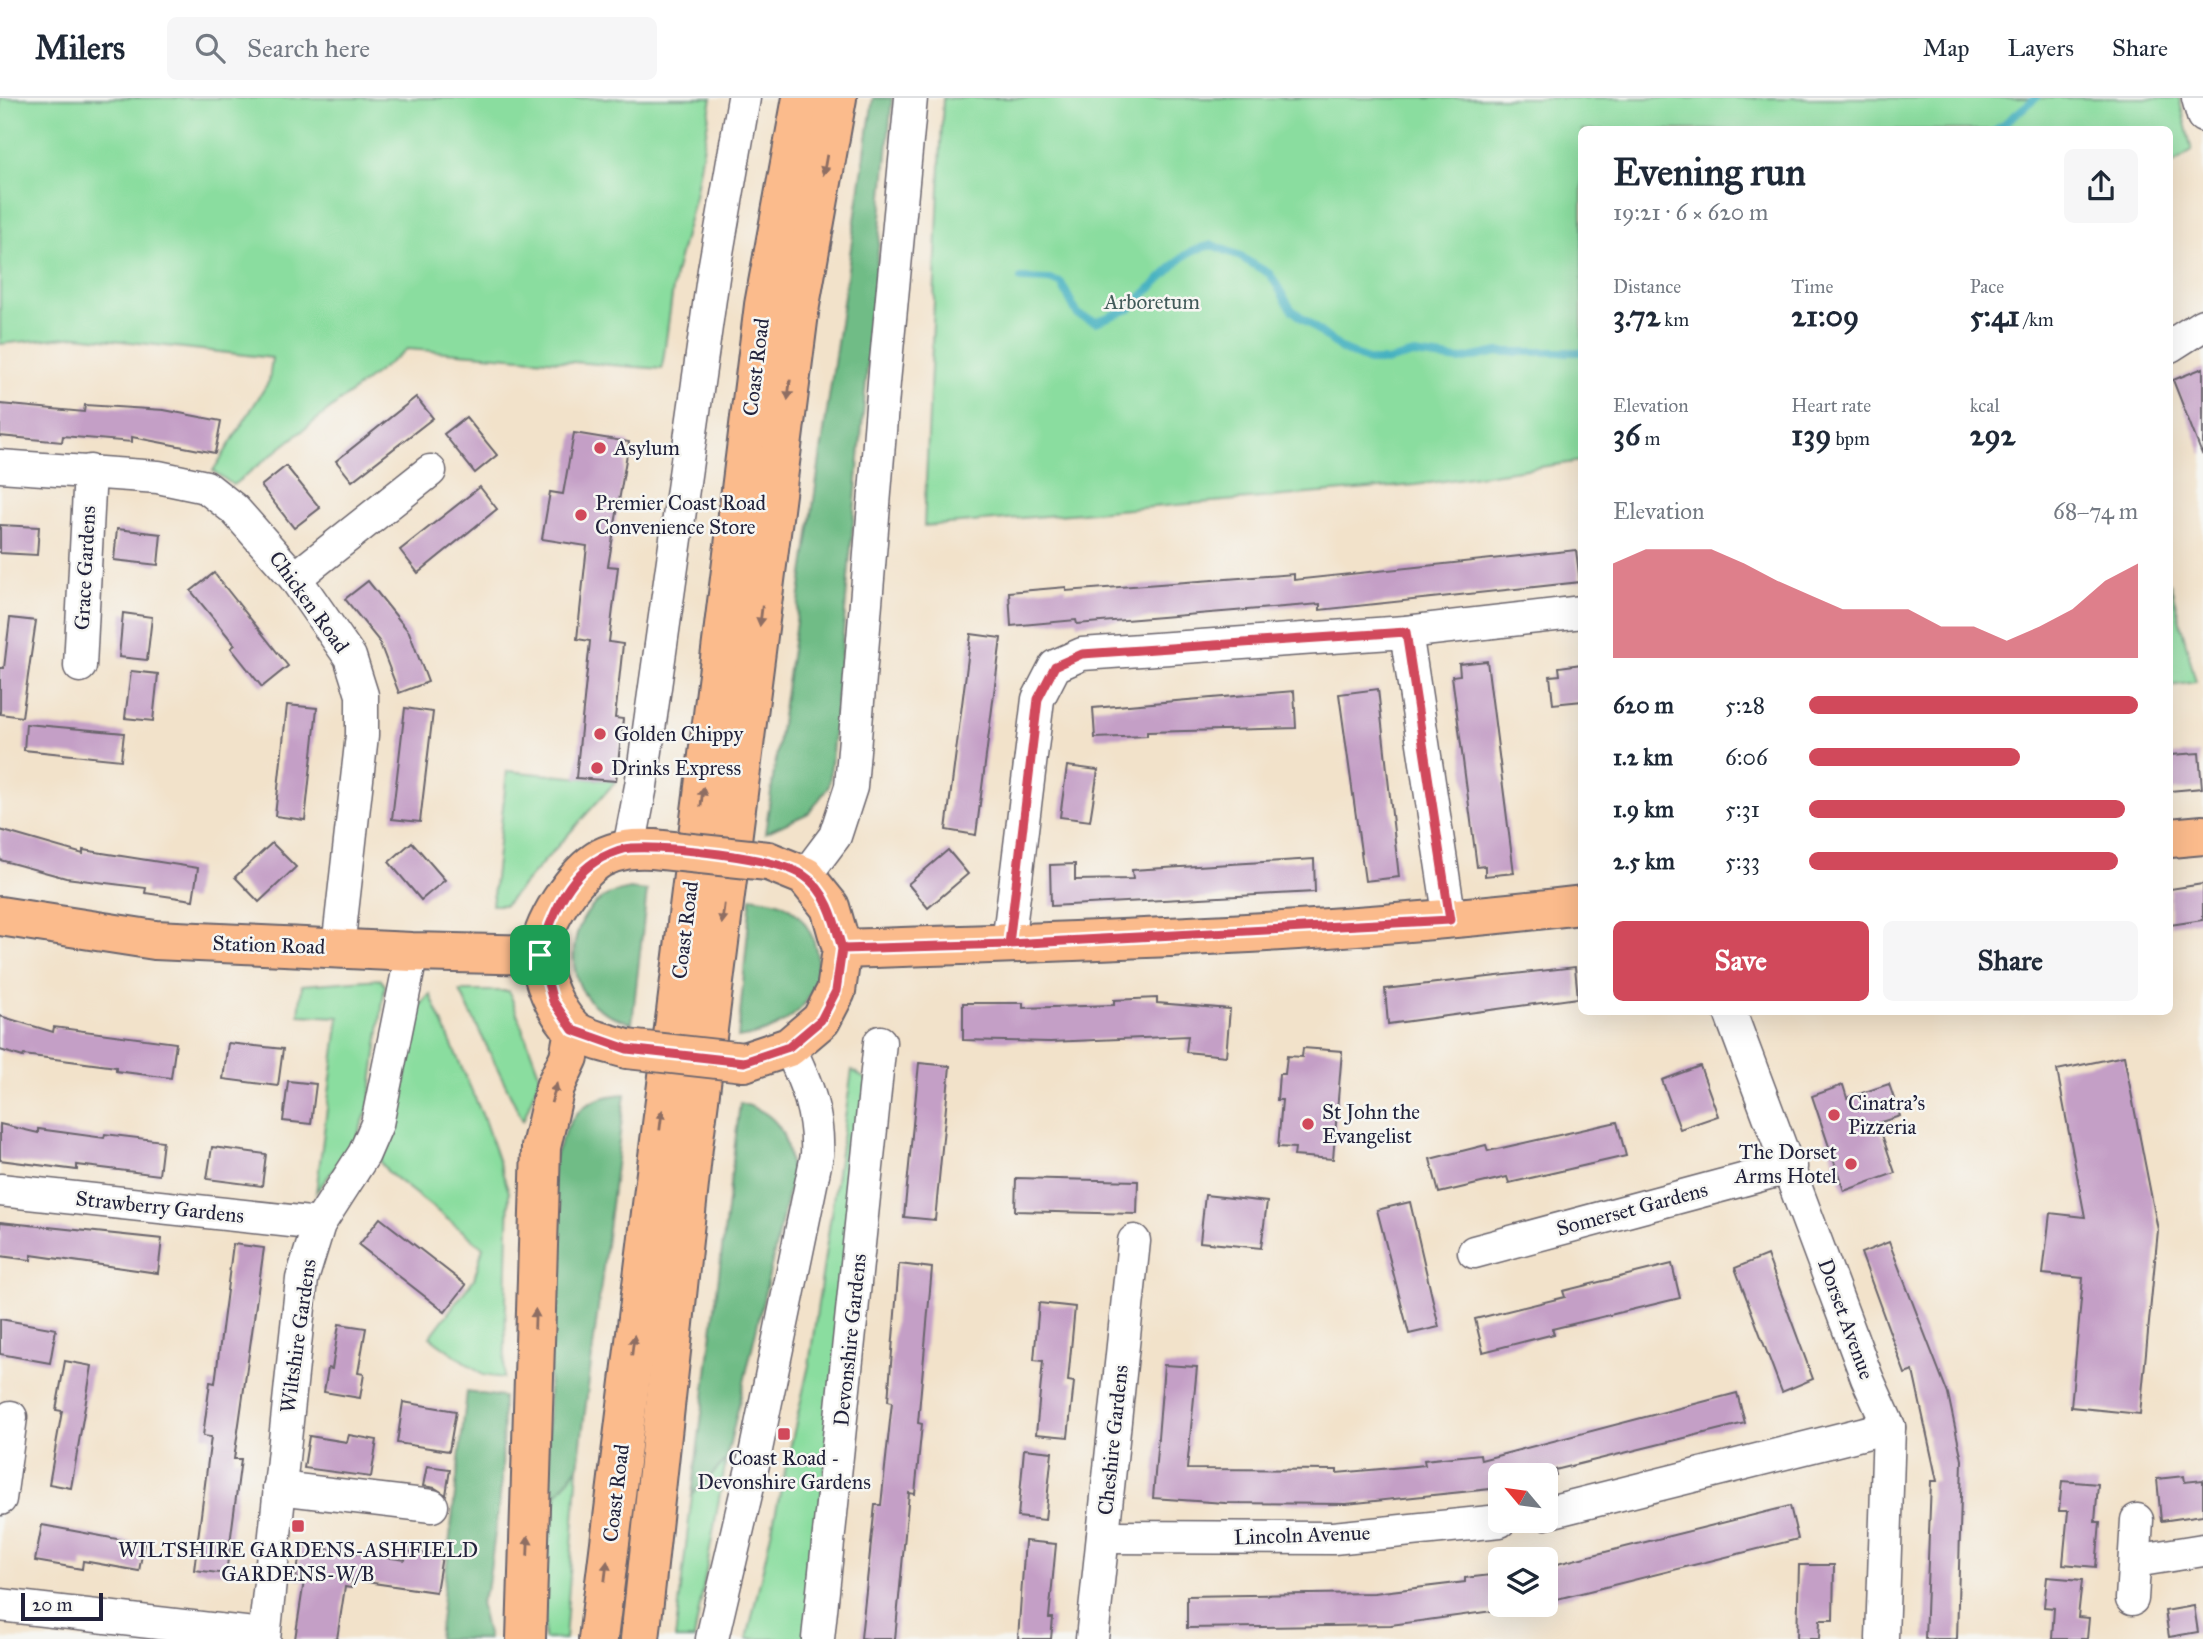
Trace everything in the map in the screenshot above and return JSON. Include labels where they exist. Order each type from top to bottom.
[{"type":"main road","name":"Coast Road","points":[[598,1639],[764,305],[802,98]]},
{"type":"main road","name":"Coast Road","points":[[640,1639],[693,1147],[800,305],[837,98]]},
{"type":"main road","points":[[2173,838],[2203,835]]},
{"type":"main road","points":[[641,849],[768,861],[805,876],[830,908],[842,949],[836,991],[821,1020],[789,1047],[744,1062],[627,1049],[573,1030],[553,1001],[540,955],[552,914],[583,872],[600,858],[641,849]]},
{"type":"main road","points":[[842,949],[1009,944],[1450,920],[1578,905]]},
{"type":"main road","name":"Station Road","points":[[0,916],[155,940],[540,955]]},
{"type":"main road","points":[[526,1639],[541,1147],[555,1087],[569,1057],[573,1030]]},
{"type":"street","points":[[641,849],[640,786],[714,270],[744,98]]},
{"type":"street","points":[[805,876],[835,836],[852,787],[884,382],[911,98]]},
{"type":"street","points":[[2198,98],[2203,116]]},
{"type":"street","points":[[2173,344],[2203,325]]},
{"type":"street","name":"Chicken Road","points":[[0,466],[173,478],[206,487],[234,509],[295,578],[350,657],[362,695],[362,735],[338,948]]},
{"type":"street","name":"Grace Gardens","points":[[80,666],[90,471]]},
{"type":"street","points":[[295,578],[429,471]]},
{"type":"street","points":[[1009,944],[1038,699],[1055,666],[1082,654],[1406,632],[1578,612]]},
{"type":"street","points":[[1406,632],[1450,920]]},
{"type":"street","name":"Wiltshire Gardens","points":[[264,1637],[302,1279],[319,1224],[364,1154],[379,1117],[411,952]]},
{"type":"street","name":"Dorset Avenue","points":[[1731,1015],[1791,1167],[1867,1378],[1889,1427],[1882,1639]]},
{"type":"street","name":"Devonshire Gardens","points":[[818,1639],[880,1042]]},
{"type":"street","points":[[712,1639],[754,1464],[817,1156],[816,1112],[810,1091],[789,1047]]},
{"type":"street","name":"Somerset Gardens","points":[[1474,1252],[1791,1167]]},
{"type":"street","name":"Strawberry Gardens","points":[[0,1190],[319,1224]]},
{"type":"street","name":"Cheshire Gardens","points":[[1093,1639],[1134,1241]]},
{"type":"street","points":[[0,1499],[11,1417]]},
{"type":"street","points":[[1558,1510],[1889,1427]]},
{"type":"street","points":[[279,1488],[432,1506]]},
{"type":"street","points":[[2132,1599],[2137,1520]]},
{"type":"street","name":"Lincoln Avenue","points":[[1103,1537],[1333,1538],[1488,1522]]},
{"type":"street","points":[[2134,1561],[2203,1550]]},
{"type":"street","points":[[0,1605],[264,1637]]},
{"type":"green space","points":[[0,98],[712,98],[695,196],[675,274],[662,369],[407,349],[233,485],[213,471],[269,381],[272,358],[77,336],[0,344]]},
{"type":"green space","points":[[873,98],[892,98],[829,786],[809,813],[765,833]]},
{"type":"green space","name":"Arboretum","points":[[943,98],[2179,98],[2192,151],[2173,163],[2173,126],[1578,126],[1578,462],[1416,485],[924,526]]},
{"type":"green space","points":[[2173,594],[2196,682],[2173,686]]},
{"type":"green space","points":[[507,771],[616,781],[505,905],[492,905]]},
{"type":"green space","points":[[630,889],[647,891],[632,1023],[604,1012],[589,1000],[581,988],[574,958],[579,928],[586,914],[608,895]]},
{"type":"green space","points":[[751,897],[783,904],[795,912],[804,923],[816,949],[816,977],[805,1003],[791,1017],[766,1031],[738,1038]]},
{"type":"green space","points":[[380,979],[385,985],[369,1107],[353,1146],[316,1192],[339,1017],[299,1015],[302,985]]},
{"type":"green space","points":[[460,991],[509,991],[540,1076],[523,1121]]},
{"type":"green space","points":[[430,994],[484,1119],[509,1192],[504,1378],[483,1375],[430,1337],[474,1279],[483,1247],[389,1173],[380,1162],[401,1106],[416,1010]]},
{"type":"green space","points":[[852,1070],[868,1081],[806,1639],[747,1639],[809,1365]]},
{"type":"green space","points":[[625,1094],[578,1467],[547,1507],[552,1163],[563,1135],[576,1114],[595,1100]]},
{"type":"green space","points":[[740,1103],[765,1113],[774,1120],[784,1138],[792,1176],[726,1460],[692,1495]]},
{"type":"green space","points":[[467,1392],[503,1397],[502,1481],[488,1585],[480,1603],[488,1639],[438,1639]]},
{"type":"green space","points":[[726,1460],[694,1639],[675,1639],[692,1495]]},
{"type":"green space","points":[[578,1467],[565,1639],[544,1639],[547,1507]]},
{"type":"building","points":[[2203,368],[2203,453],[2202,454],[2173,380]]},
{"type":"building","points":[[416,397],[433,418],[352,481],[336,461]]},
{"type":"building","points":[[0,404],[84,412],[85,405],[164,410],[221,421],[215,453],[132,437],[132,442],[63,436],[62,442],[0,436]]},
{"type":"building","points":[[466,417],[497,455],[475,473],[444,434]]},
{"type":"building","points":[[574,433],[629,442],[608,566],[618,567],[609,642],[623,644],[615,718],[623,719],[616,781],[576,778],[590,641],[577,639],[587,546],[542,539],[550,492],[563,494]]},
{"type":"building","points":[[286,466],[320,508],[294,528],[261,486]]},
{"type":"building","points":[[480,487],[497,509],[418,573],[400,550]]},
{"type":"building","points":[[0,525],[39,527],[37,555],[0,553]]},
{"type":"building","points":[[117,529],[161,534],[158,565],[114,560]]},
{"type":"building","points":[[1576,550],[1578,566],[1578,582],[1320,610],[1320,604],[1077,624],[1076,620],[1011,626],[1009,592],[1066,587],[1066,591],[1294,574],[1294,580]]},
{"type":"building","points":[[214,573],[288,666],[262,687],[231,648],[235,645],[191,591]]},
{"type":"building","points":[[368,581],[409,632],[428,682],[399,693],[379,641],[345,599]]},
{"type":"building","points":[[123,613],[152,617],[147,660],[119,657]]},
{"type":"building","points":[[10,618],[36,621],[22,717],[0,714],[0,668],[4,668]]},
{"type":"building","points":[[971,634],[1001,638],[976,835],[946,830]]},
{"type":"building","points":[[1487,661],[1514,873],[1485,876],[1485,866],[1477,867],[1452,676],[1460,675],[1459,664]]},
{"type":"building","points":[[1578,665],[1578,701],[1553,704],[1550,676],[1560,675],[1559,667]]},
{"type":"building","points":[[131,671],[158,674],[153,721],[125,718]]},
{"type":"building","points":[[1378,689],[1399,877],[1365,881],[1339,694]]},
{"type":"building","points":[[1294,691],[1296,728],[1147,732],[1147,736],[1095,738],[1093,708]]},
{"type":"building","points":[[287,705],[317,708],[305,820],[275,816]]},
{"type":"building","points":[[405,708],[433,712],[420,822],[392,819]]},
{"type":"building","points":[[26,724],[124,733],[121,760],[24,750]]},
{"type":"building","points":[[2199,753],[2202,788],[2173,791],[2173,755]]},
{"type":"building","points":[[1067,766],[1098,770],[1090,821],[1060,817]]},
{"type":"building","points":[[0,830],[83,854],[83,850],[198,868],[193,900],[145,893],[146,888],[66,878],[0,860]]},
{"type":"building","points":[[412,842],[445,880],[421,900],[389,862]]},
{"type":"building","points":[[272,843],[296,867],[259,902],[235,877]]},
{"type":"building","points":[[948,850],[968,874],[928,908],[908,884]]},
{"type":"building","points":[[1314,859],[1315,892],[1051,906],[1050,865],[1075,864],[1075,880],[1133,879],[1132,870]]},
{"type":"building","points":[[2203,884],[2203,920],[2173,925],[2173,889]]},
{"type":"building","points":[[1575,967],[1578,998],[1388,1024],[1385,989]]},
{"type":"building","points":[[1157,998],[1157,1003],[1230,1009],[1226,1056],[1186,1052],[1188,1036],[1050,1042],[963,1040],[963,1003],[1023,1003],[1023,1008],[1114,1005],[1114,1000]]},
{"type":"building","points":[[0,1016],[53,1032],[54,1027],[176,1043],[171,1078],[116,1071],[116,1067],[23,1057],[0,1050]]},
{"type":"building","points":[[228,1043],[283,1049],[278,1086],[223,1079]]},
{"type":"building","name":"St John the Evangelist","points":[[1303,1048],[1342,1051],[1333,1159],[1294,1156],[1295,1148],[1278,1147],[1282,1100],[1277,1100],[1279,1074],[1285,1074],[1287,1056],[1302,1057]]},
{"type":"building","points":[[2124,1056],[2158,1230],[2140,1414],[2071,1407],[2083,1278],[2043,1274],[2050,1213],[2085,1217],[2057,1070]]},
{"type":"building","points":[[919,1063],[950,1066],[935,1220],[904,1217]]},
{"type":"building","points":[[1700,1066],[1718,1116],[1680,1129],[1662,1080]]},
{"type":"building","points":[[288,1081],[316,1084],[311,1124],[283,1121]]},
{"type":"building","points":[[1889,1084],[1900,1116],[1878,1123],[1895,1173],[1844,1191],[1812,1096],[1843,1085],[1847,1098]]},
{"type":"building","points":[[1617,1122],[1626,1156],[1509,1183],[1507,1177],[1439,1193],[1430,1159],[1486,1145],[1488,1151]]},
{"type":"building","points":[[0,1124],[38,1133],[38,1129],[104,1138],[105,1134],[163,1141],[159,1175],[77,1165],[77,1170],[0,1160]]},
{"type":"building","points":[[212,1147],[266,1154],[262,1186],[207,1179]]},
{"type":"building","points":[[1016,1178],[1138,1181],[1137,1214],[1015,1211]]},
{"type":"building","points":[[1205,1195],[1267,1202],[1261,1248],[1200,1242]]},
{"type":"building","points":[[1410,1202],[1439,1327],[1409,1334],[1377,1210]]},
{"type":"building","points":[[380,1218],[466,1285],[445,1312],[359,1245]]},
{"type":"building","points":[[0,1222],[162,1239],[158,1273],[31,1255],[31,1260],[0,1256]]},
{"type":"building","points":[[1889,1242],[1948,1394],[1962,1460],[1957,1639],[1925,1639],[1931,1481],[1937,1481],[1913,1371],[1905,1374],[1861,1253]]},
{"type":"building","points":[[233,1244],[264,1248],[234,1459],[241,1459],[226,1574],[194,1570],[211,1437],[203,1436],[210,1382],[215,1383]]},
{"type":"building","points":[[1767,1255],[1813,1379],[1782,1392],[1735,1268]]},
{"type":"building","points":[[899,1264],[932,1268],[918,1423],[922,1424],[915,1494],[909,1493],[895,1639],[872,1639],[861,1638],[875,1505],[881,1505],[892,1402],[888,1401]]},
{"type":"building","points":[[1672,1264],[1680,1298],[1552,1329],[1554,1334],[1483,1352],[1475,1319],[1565,1297],[1563,1291]]},
{"type":"building","points":[[1039,1303],[1075,1307],[1068,1381],[1074,1382],[1068,1437],[1036,1434],[1043,1361],[1034,1360]]},
{"type":"building","points":[[0,1319],[56,1329],[50,1363],[0,1354]]},
{"type":"building","points":[[339,1324],[366,1328],[358,1373],[364,1374],[360,1398],[324,1392],[328,1368],[332,1369]]},
{"type":"building","points":[[65,1361],[92,1366],[71,1488],[49,1484],[62,1411],[56,1410]]},
{"type":"building","points":[[1164,1365],[1197,1367],[1187,1469],[1337,1470],[1337,1473],[1425,1465],[1424,1460],[1480,1454],[1481,1460],[1737,1393],[1745,1423],[1558,1469],[1558,1463],[1488,1463],[1488,1489],[1346,1504],[1225,1503],[1153,1498]]},
{"type":"building","points":[[403,1402],[456,1411],[449,1451],[397,1443]]},
{"type":"building","points":[[349,1435],[377,1440],[371,1477],[304,1468],[309,1436],[347,1442]]},
{"type":"building","points":[[1024,1449],[1052,1452],[1045,1520],[1018,1517]]},
{"type":"building","points":[[427,1466],[450,1469],[446,1495],[435,1488],[423,1486]]},
{"type":"building","points":[[2184,1476],[2185,1482],[2203,1480],[2203,1515],[2161,1521],[2157,1479]]},
{"type":"building","points":[[2062,1481],[2098,1484],[2095,1522],[2100,1522],[2096,1567],[2063,1564],[2068,1511],[2059,1511]]},
{"type":"building","points":[[1790,1506],[1798,1539],[1558,1599],[1558,1564]]},
{"type":"building","points":[[42,1525],[144,1544],[139,1571],[83,1561],[82,1569],[35,1561]]},
{"type":"building","points":[[1025,1541],[1056,1544],[1049,1618],[1053,1618],[1051,1639],[1018,1639]]},
{"type":"building","points":[[301,1545],[405,1560],[407,1551],[442,1556],[436,1592],[352,1580],[351,1588],[345,1587],[337,1639],[295,1639],[304,1581],[296,1579]]},
{"type":"building","points":[[1799,1565],[1834,1565],[1833,1620],[1820,1620],[1819,1639],[1797,1639]]},
{"type":"building","points":[[1488,1575],[1488,1612],[1391,1625],[1187,1628],[1187,1596],[1374,1593],[1465,1582],[1465,1578]]},
{"type":"building","points":[[2047,1577],[2082,1580],[2078,1617],[2089,1618],[2087,1639],[2052,1639],[2054,1608],[2044,1607]]},
{"type":"building","points":[[2194,1606],[2198,1632],[2169,1637],[2165,1611]]},
{"type":"waterway","points":[[2001,126],[2036,98]]},
{"type":"waterway","points":[[1021,279],[1061,283],[1078,315],[1096,322],[1129,309],[1183,257],[1194,250],[1212,245],[1237,255],[1270,274],[1291,309],[1343,350],[1369,361],[1387,361],[1414,354],[1459,360],[1498,352],[1578,352]]},
{"type":"place","name":"Asylum","points":[[600,448]]},
{"type":"place","name":"Premier Coast Road Convenience Store","points":[[581,515]]},
{"type":"place","name":"Golden Chippy","points":[[600,734]]},
{"type":"place","name":"Drinks Express","points":[[597,768]]},
{"type":"place","name":"Cinatra's Pizzeria","points":[[1834,1115]]},
{"type":"place","name":"St John the Evangelist","points":[[1308,1124]]},
{"type":"place","name":"The Dorset Arms Hotel","points":[[1851,1164]]},
{"type":"place","name":"Coast Road - Devonshire Gardens","points":[[784,1434]]},
{"type":"place","name":"WILTSHIRE GARDENS-ASHFIELD GARDENS-W/B","points":[[298,1526]]},
{"type":"route","points":[[540,955],[552,914],[583,872],[600,858],[629,848],[768,861],[805,876],[830,908],[842,949],[1009,944],[1450,920],[1406,632],[1082,654],[1055,666],[1038,699],[1009,944],[904,947],[842,949],[836,991],[821,1020],[789,1047],[744,1062],[627,1049],[573,1030],[553,1001],[540,955]]}]
